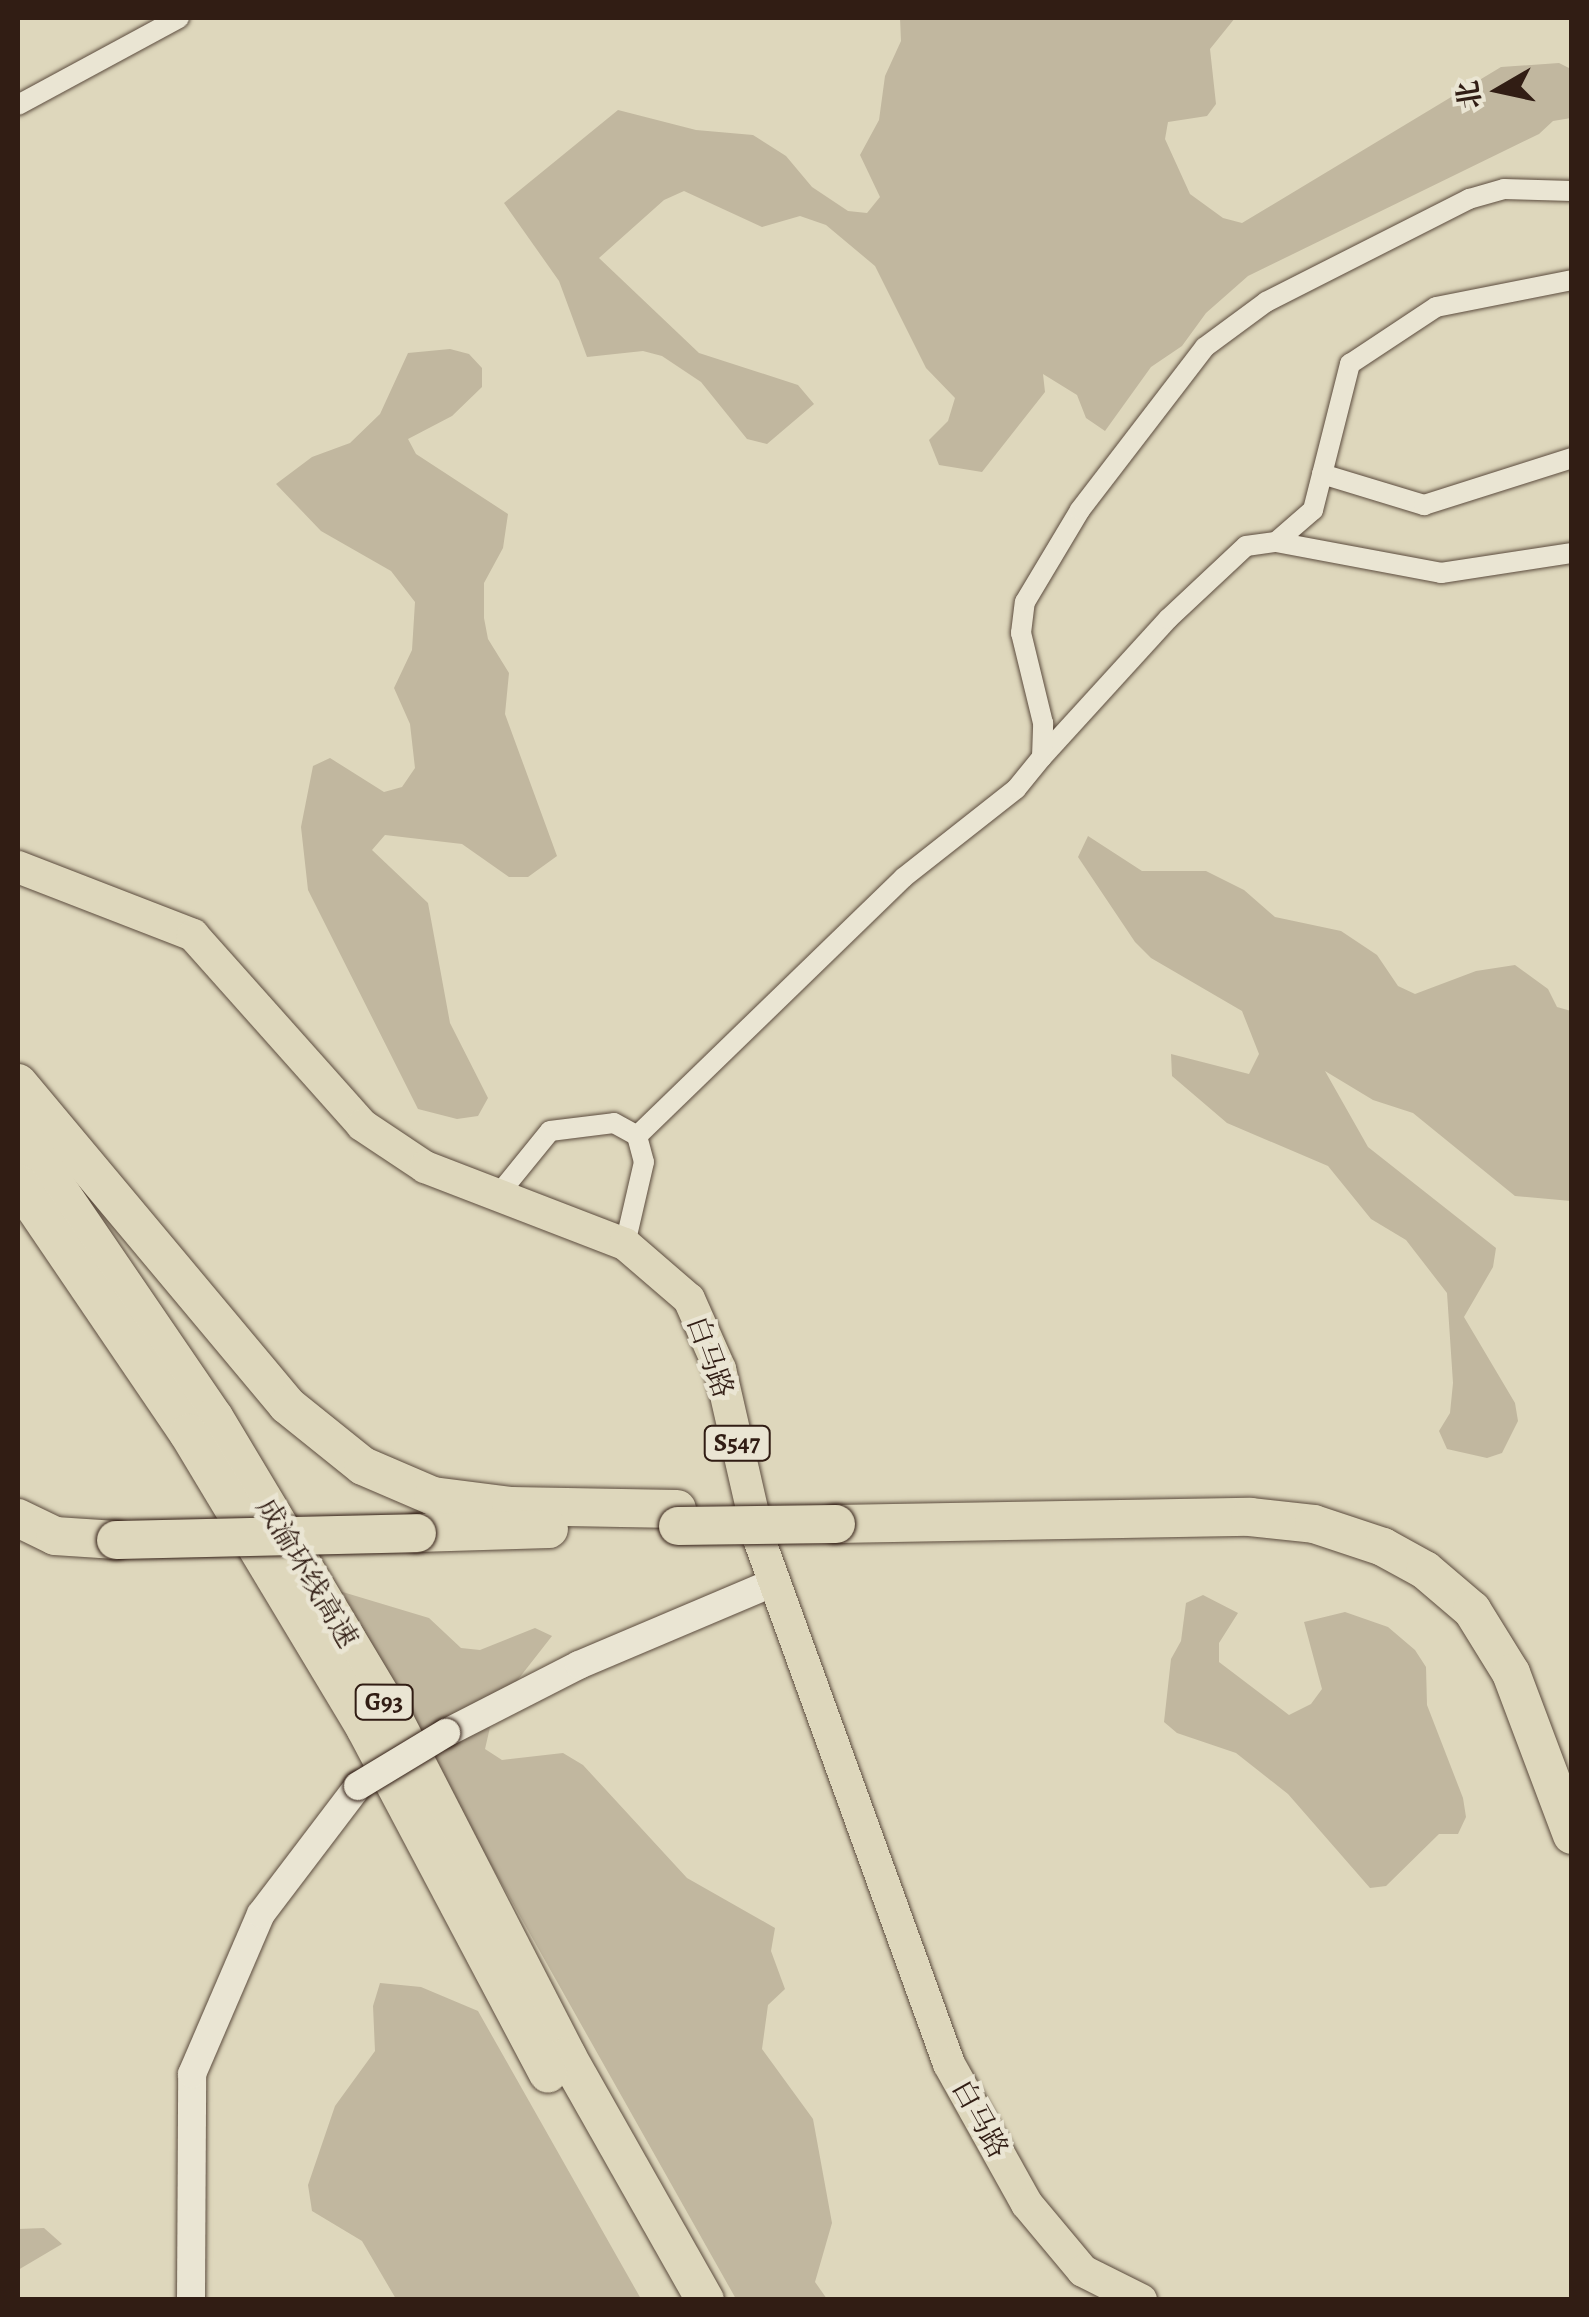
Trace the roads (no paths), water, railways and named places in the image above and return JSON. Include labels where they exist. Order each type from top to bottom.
[{"type":"highway","points":[[18,1083],[287,1405],[364,1466],[432,1496],[678,1518]]},
{"type":"highway","name":"成渝环线高速","points":[[18,1130],[214,1416],[391,1713],[567,2056],[705,2300]]},
{"type":"highway","name":"成渝环线高速","points":[[18,1183],[188,1433],[365,1728],[676,2300]]},
{"type":"highway","points":[[835,1516],[1251,1500],[1318,1506],[1382,1526],[1436,1555],[1482,1596],[1528,1666],[1572,1780]]},
{"type":"highway","points":[[18,1518],[55,1536],[116,1540],[417,1532],[678,1518],[1250,1516],[1314,1524],[1383,1548],[1425,1570],[1472,1610],[1511,1673],[1572,1835]]},
{"type":"main road","name":"白马路","points":[[18,867],[193,935],[362,1125],[424,1167],[624,1244],[689,1299],[720,1370],[775,1582],[949,2064],[1038,2218],[1082,2271],[1142,2300]]},
{"type":"street","points":[[18,106],[179,18]]},
{"type":"street","points":[[1042,757],[1043,723],[1021,633],[1025,602],[1080,510],[1205,347],[1266,302],[1468,200],[1504,189],[1572,191]]},
{"type":"street","points":[[1276,542],[1314,510],[1350,364],[1436,307],[1572,280]]},
{"type":"street","points":[[1322,474],[1424,505],[1572,458]]},
{"type":"street","points":[[637,1136],[903,878],[1016,790],[1168,619],[1246,546],[1276,542],[1442,574],[1572,553]]},
{"type":"street","points":[[498,1196],[550,1132],[614,1123],[637,1136],[644,1162],[624,1244]]},
{"type":"street","points":[[191,2300],[192,2074],[261,1914],[358,1786],[446,1733],[579,1665],[775,1582]]}]
